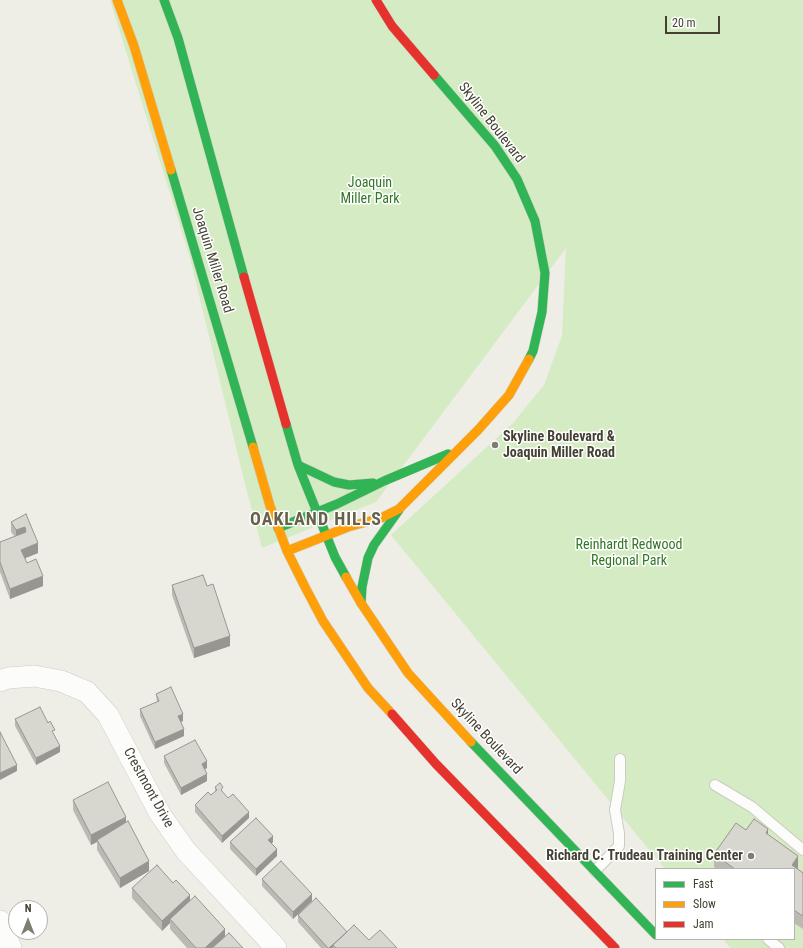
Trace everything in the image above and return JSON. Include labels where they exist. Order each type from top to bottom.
[{"type":"main road","name":"Joaquin Miller Road","points":[[117,0],[134,46],[270,506],[278,528]]},
{"type":"main road","name":"Joaquin Miller Road","points":[[164,0],[178,38],[237,253],[298,465],[316,512]]},
{"type":"main road","name":"Skyline Boulevard","points":[[288,551],[326,535],[381,518],[399,509],[478,430],[509,395],[533,351],[544,296],[545,273],[535,221],[508,164],[478,125],[392,26],[376,0]]},
{"type":"main road","name":"Skyline Boulevard","points":[[278,528],[460,448]]},
{"type":"main road","points":[[298,465],[334,482],[349,484],[384,481]]},
{"type":"main road","points":[[361,603],[362,587],[368,558],[374,545],[399,509]]},
{"type":"main road","name":"Skyline Boulevard","points":[[316,512],[336,557],[361,603],[408,673],[473,744],[655,935]]},
{"type":"main road","points":[[278,528],[288,551],[324,621],[368,688],[436,764],[614,948]]},
{"type":"street","name":"Crestmont Drive","points":[[0,681],[8,678],[34,676],[61,681],[87,692],[108,715],[160,814],[186,851],[276,948]]},
{"type":"street","points":[[0,921],[11,948]]},
{"type":"lane","points":[[595,871],[619,846],[619,833],[615,810],[620,780],[620,759]]},
{"type":"lane","points":[[715,785],[752,807],[803,850]]},
{"type":"lane","points":[[769,940],[779,948]]},
{"type":"green space","points":[[110,0],[803,0],[803,948],[730,948],[724,940],[795,940],[795,868],[664,868],[391,535],[513,423],[544,385],[562,336],[566,248],[376,502],[262,548],[190,258]]},
{"type":"building","points":[[26,514],[38,543],[21,550],[27,563],[36,559],[43,576],[10,589],[0,562],[0,542],[26,532],[25,527],[16,530],[11,522]]},
{"type":"building","points":[[203,575],[207,586],[213,584],[230,636],[194,648],[172,585]]},
{"type":"building","points":[[171,687],[183,714],[178,716],[184,729],[155,742],[140,709],[159,701],[156,694]]},
{"type":"building","points":[[40,707],[48,723],[50,721],[55,730],[52,731],[60,746],[36,758],[15,719]]},
{"type":"building","points":[[0,732],[17,765],[0,773]]},
{"type":"building","points":[[195,740],[207,761],[202,764],[207,774],[181,788],[164,756]]},
{"type":"building","points":[[108,782],[126,817],[91,835],[73,800]]},
{"type":"building","points":[[220,783],[223,787],[221,790],[228,798],[233,794],[249,812],[222,836],[195,805],[208,792],[211,795],[217,790],[215,787]]},
{"type":"building","points":[[256,818],[273,836],[268,840],[277,849],[256,869],[230,842]]},
{"type":"building","points":[[754,819],[768,829],[766,833],[798,856],[792,865],[803,873],[803,916],[795,911],[795,868],[734,868],[714,854],[736,823],[746,830]]},
{"type":"building","points":[[128,821],[149,861],[120,878],[97,840]]},
{"type":"building","points":[[281,861],[312,894],[293,912],[262,879]]},
{"type":"building","points":[[157,865],[173,883],[176,880],[190,895],[162,921],[132,888]]},
{"type":"building","points":[[195,896],[225,929],[205,948],[196,948],[170,919]]},
{"type":"building","points":[[316,898],[347,932],[329,948],[298,915]]},
{"type":"building","points":[[354,925],[369,940],[380,930],[397,948],[336,948],[333,945]]},
{"type":"building","points":[[229,933],[243,948],[212,948]]},
{"type":"traffic: fast","points":[[164,0],[178,38],[244,277]]},
{"type":"traffic: fast","points":[[434,75],[495,146],[517,179],[535,221],[545,273],[542,312],[533,351],[529,359]]},
{"type":"traffic: fast","points":[[171,170],[253,447]]},
{"type":"traffic: fast","points":[[286,424],[298,465],[335,557],[346,577]]},
{"type":"traffic: fast","points":[[278,528],[337,504],[384,481],[448,454]]},
{"type":"traffic: fast","points":[[298,465],[334,482],[349,485],[373,483]]},
{"type":"traffic: fast","points":[[361,603],[362,587],[368,558],[374,545],[399,510]]},
{"type":"traffic: fast","points":[[471,742],[655,934]]},
{"type":"traffic: slow","points":[[117,0],[134,46],[171,170]]},
{"type":"traffic: slow","points":[[287,551],[348,527],[381,518],[399,509],[478,430],[509,395],[529,359]]},
{"type":"traffic: slow","points":[[253,447],[270,506],[287,551],[305,587],[323,621],[368,688],[392,714]]},
{"type":"traffic: slow","points":[[346,577],[361,603],[408,673],[471,742]]},
{"type":"traffic: jam","points":[[376,0],[392,26],[434,75]]},
{"type":"traffic: jam","points":[[244,277],[286,424]]},
{"type":"traffic: jam","points":[[392,714],[436,764],[615,948]]},
{"type":"place","name":"Skyline Boulevard & Joaquin Miller Road","points":[[495,445]]},
{"type":"place","name":"Richard C. Trudeau Training Center","points":[[751,856]]},
{"type":"district","name":"OAKLAND HILLS","points":[[316,520]]},
{"type":"park label","name":"Joaquin Miller Park","points":[[370,192]]},
{"type":"park label","name":"Reinhardt Redwood Regional Park","points":[[629,554]]}]
